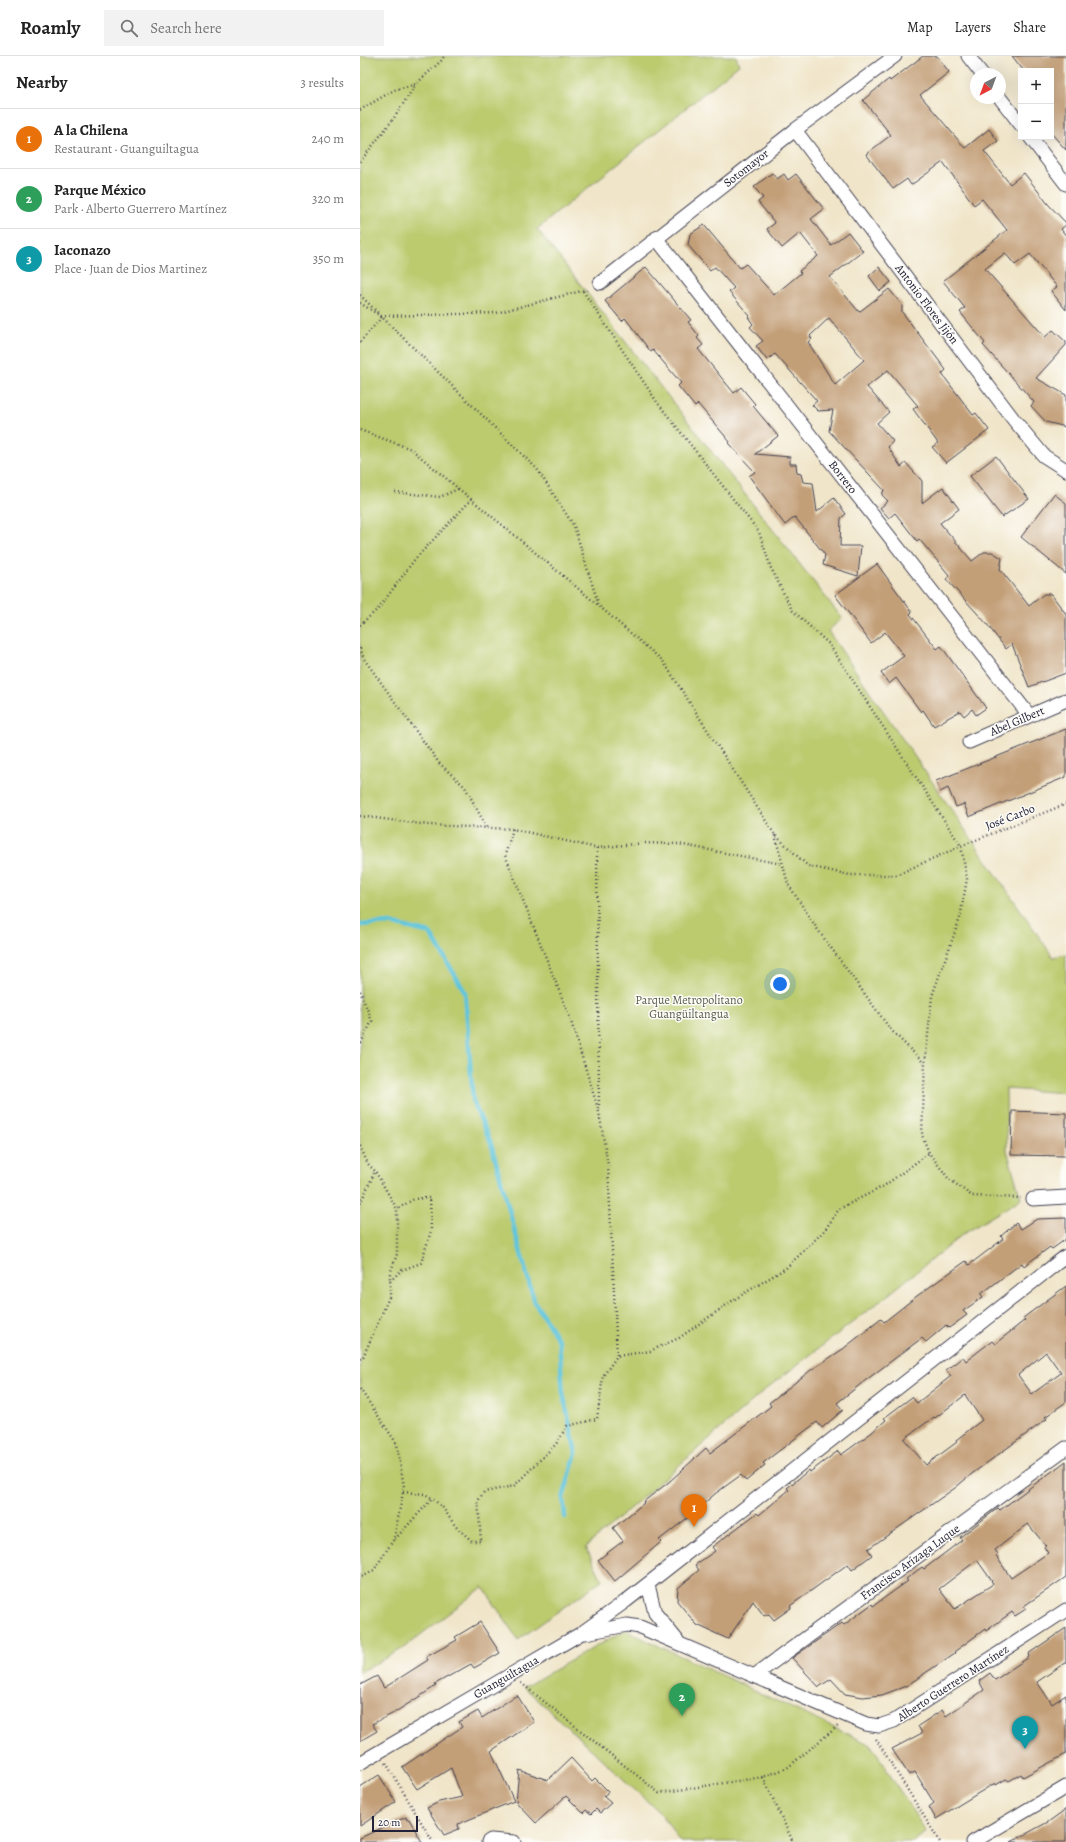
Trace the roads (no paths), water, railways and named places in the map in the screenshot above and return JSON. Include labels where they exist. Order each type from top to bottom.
[{"type":"street","name":"Sotomayor","points":[[600,283],[795,130],[895,56]]},
{"type":"street","points":[[968,56],[977,68]]},
{"type":"street","points":[[1005,104],[1018,121]]},
{"type":"street","name":"Antonio Flores Jijón","points":[[795,130],[1014,420],[1044,456],[1066,470]]},
{"type":"street","points":[[1032,140],[1066,184]]},
{"type":"street","name":"Borrero","points":[[656,238],[1029,716]]},
{"type":"street","name":"Abel Gilbert","points":[[969,742],[1066,700]]},
{"type":"street","points":[[1034,1199],[1066,1197]]},
{"type":"street","name":"Guanguiltagua","points":[[360,1763],[580,1634],[648,1585],[1066,1256]]},
{"type":"street","name":"Francisco Arízaga Luque","points":[[754,1676],[1066,1448]]},
{"type":"street","name":"Alberto Guerrero Martínez","points":[[648,1585],[654,1612],[680,1642]]},
{"type":"street","name":"Alberto Guerrero Martínez","points":[[580,1634],[627,1625],[640,1627],[680,1642],[754,1676],[866,1724],[879,1726],[894,1721],[1066,1610]]},
{"type":"street","points":[[973,1842],[1066,1787]]},
{"type":"street","points":[[488,1842],[491,1840],[514,1842]]},
{"type":"waterway","points":[[360,925],[390,923],[430,933],[465,992],[473,1102],[491,1143],[534,1301],[559,1341],[563,1393],[576,1453],[563,1498],[565,1517]]},
{"type":"place","name":"A la Chilena","points":[[694,1527]]},
{"type":"place","name":"Parque México","points":[[682,1716]]},
{"type":"place","name":"Iaconazo","points":[[1025,1749]]},
{"type":"park label","name":"Parque Metropolitano Guangüiltangua","points":[[689,1007]]}]
